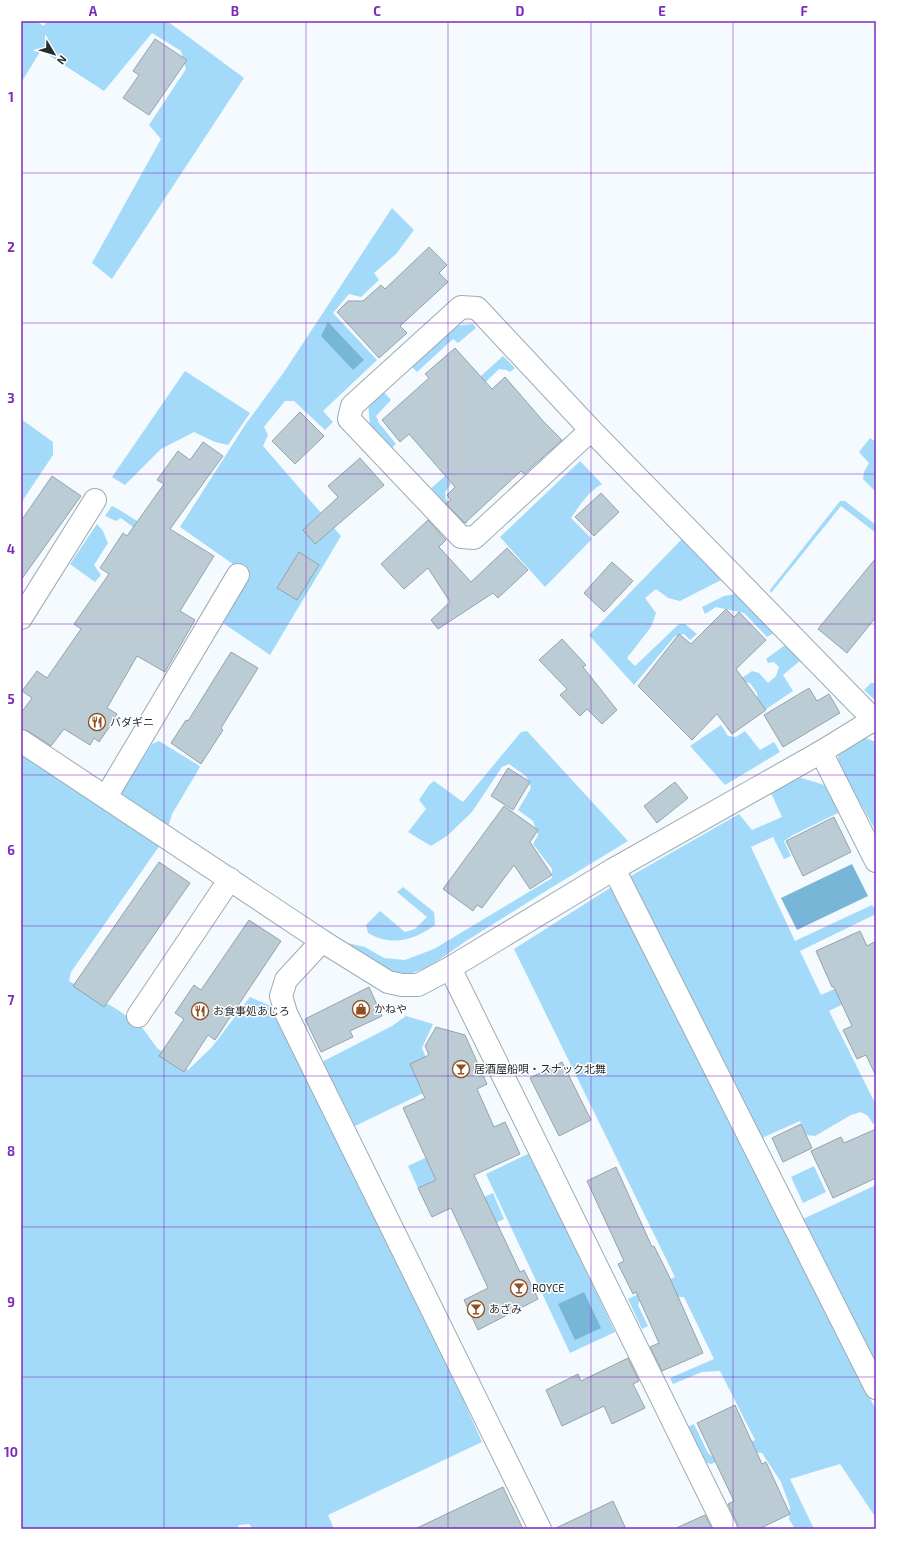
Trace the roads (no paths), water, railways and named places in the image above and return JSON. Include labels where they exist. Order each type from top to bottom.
[{"type":"street","points":[[21,741],[322,941],[388,982],[402,985],[418,984],[450,968],[614,869],[875,721],[591,430],[477,308],[461,307],[352,406],[349,419],[461,537],[474,538],[591,430]]},
{"type":"street","points":[[21,618],[95,500]]},
{"type":"street","points":[[106,797],[238,575]]},
{"type":"street","points":[[821,752],[876,862]]},
{"type":"street","points":[[614,869],[876,1388]]},
{"type":"street","points":[[138,1016],[230,879]]},
{"type":"street","points":[[322,941],[286,980],[281,996],[286,1013],[540,1529]]},
{"type":"street","points":[[450,968],[726,1529]]},
{"type":"place","name":"バダギニ","points":[[97,722]]},
{"type":"place","name":"かねや","points":[[361,1009]]},
{"type":"place","name":"お食事処あじろ","points":[[200,1011]]},
{"type":"place","name":"居酒屋船唄・スナック北舞","points":[[461,1069]]},
{"type":"place","name":"ROYCE","points":[[519,1288]]},
{"type":"place","name":"あざみ","points":[[476,1309]]}]
